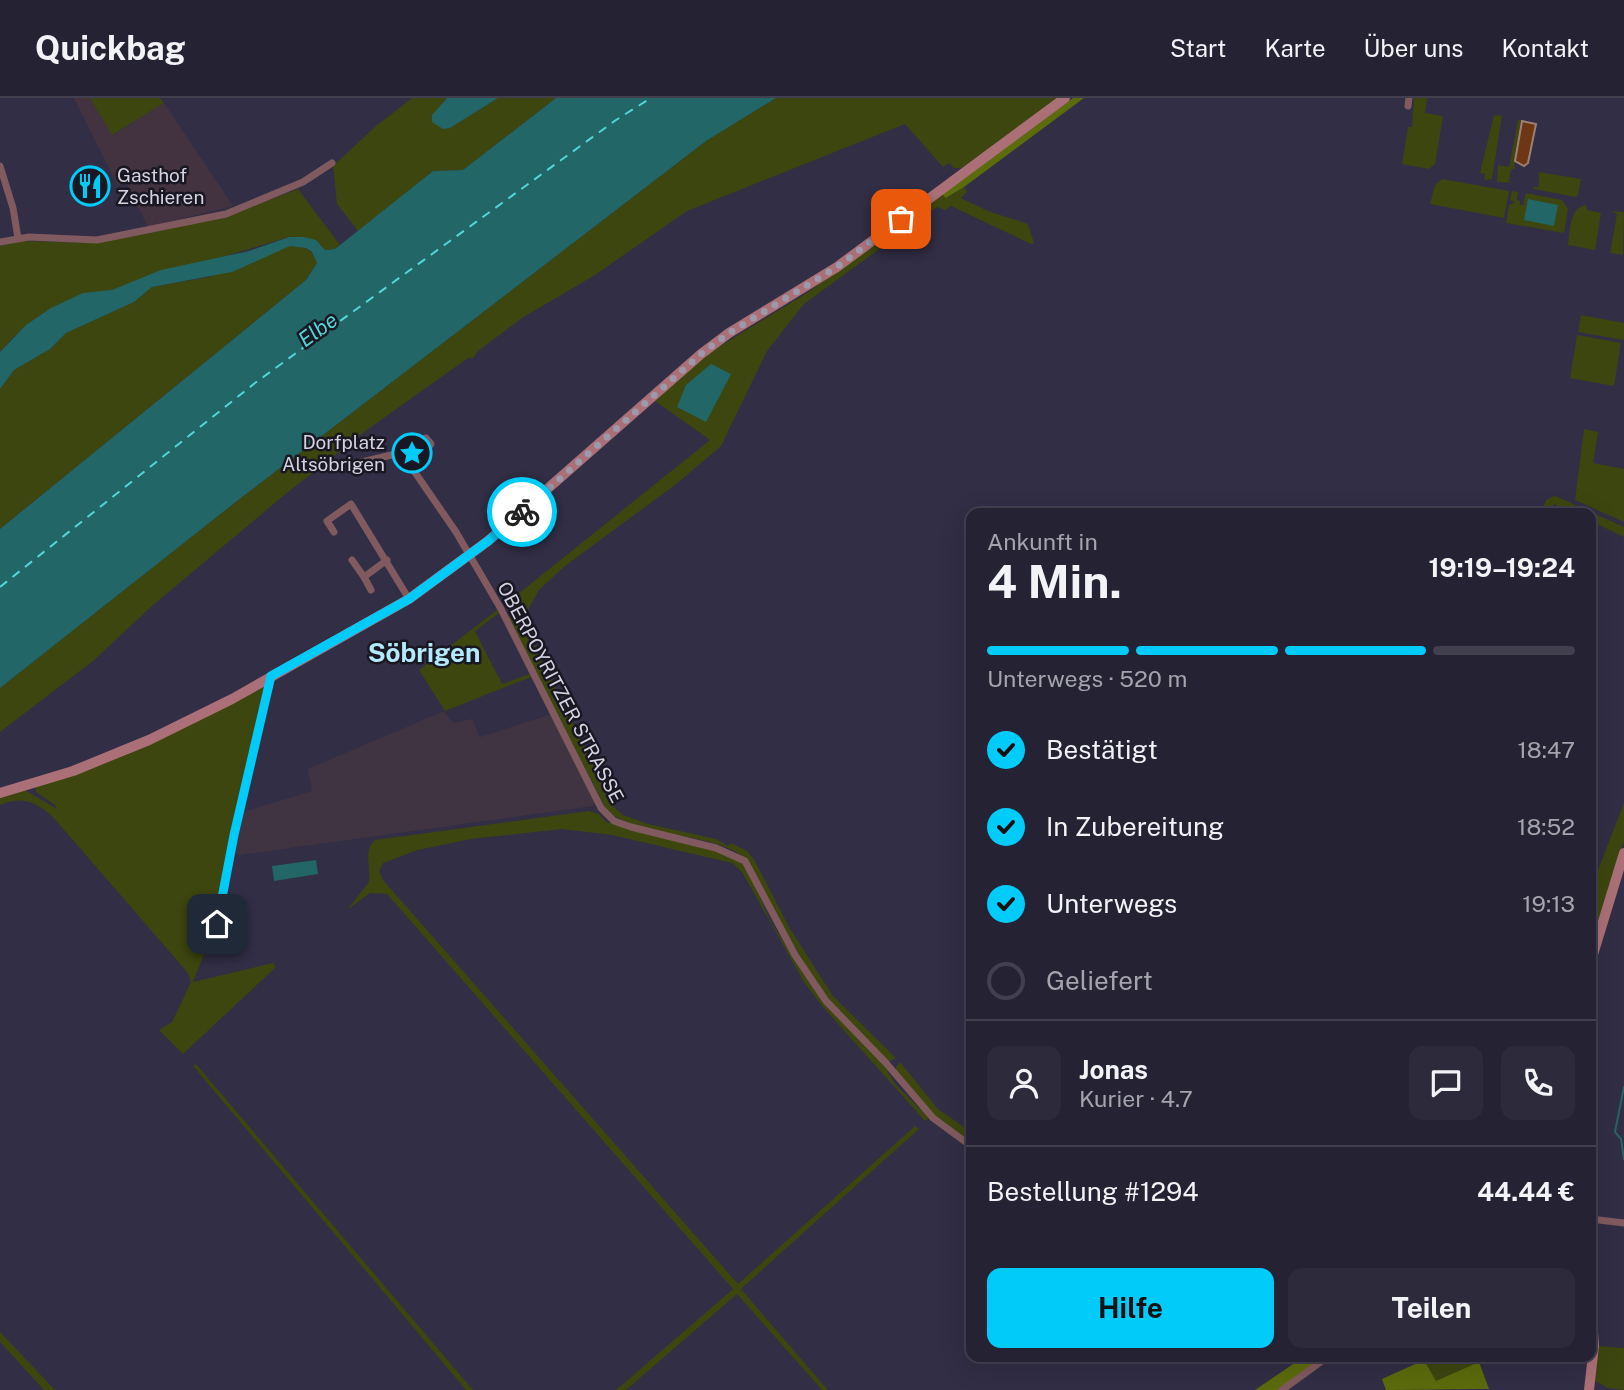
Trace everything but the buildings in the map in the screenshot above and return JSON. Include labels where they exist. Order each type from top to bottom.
[{"type":"street","points":[[0,793],[73,771],[149,740],[409,599],[488,541],[701,354],[729,333],[837,267],[1065,98]]},
{"type":"street","points":[[0,242],[18,238],[97,240],[226,214],[293,187],[332,163]]},
{"type":"street","points":[[0,166],[13,208],[18,238]]},
{"type":"street","points":[[349,465],[400,453],[426,438],[431,444],[412,468]]},
{"type":"street","name":"OBERPOYRITZER STRASSE","points":[[400,453],[501,609],[601,808],[614,821],[716,848],[745,861],[795,956],[826,1001],[886,1063],[933,1118],[966,1142]]},
{"type":"street","points":[[334,532],[327,521],[351,504],[409,599]]},
{"type":"street","points":[[352,560],[371,590]]},
{"type":"street","points":[[364,577],[387,560]]},
{"type":"street","points":[[217,924],[234,835],[271,676]]},
{"type":"street","points":[[1596,945],[1624,853]]},
{"type":"street","points":[[1596,1220],[1624,1223]]},
{"type":"street","points":[[1282,1390],[1321,1362]]},
{"type":"street","points":[[1589,1390],[1592,1362]]},
{"type":"shaded area","points":[[74,98],[90,98],[113,135],[164,103],[233,206],[148,227],[125,181],[118,186]]},
{"type":"shaded area","points":[[90,98],[160,98],[164,103],[112,135]]},
{"type":"shaded area","points":[[412,98],[447,98],[441,104],[450,128],[498,98],[556,98],[463,170],[433,171],[358,231],[337,204],[333,166],[376,126]]},
{"type":"shaded area","points":[[776,98],[1060,98],[962,168],[954,168],[949,163],[943,167],[905,124],[687,211],[595,275],[522,318],[478,351],[473,358],[468,358],[371,427],[288,492],[153,605],[93,661],[0,732],[0,688],[237,501],[706,141]]},
{"type":"shaded area","points":[[1414,98],[1427,98],[1425,113],[1443,116],[1435,164],[1429,169],[1402,164],[1408,127],[1412,127]]},
{"type":"shaded area","points":[[1494,115],[1502,116],[1492,179],[1484,180],[1485,174],[1480,173]]},
{"type":"shaded area","points":[[1518,120],[1521,120],[1515,169],[1511,169],[1509,182],[1514,183],[1497,182],[1498,165],[1509,167]]},
{"type":"shaded area","points":[[1539,172],[1581,179],[1578,195],[1575,197],[1534,189],[1533,187],[1539,187]]},
{"type":"shaded area","points":[[1442,179],[1509,191],[1504,218],[1430,204],[1435,185]]},
{"type":"shaded area","points":[[964,187],[967,192],[961,198],[988,211],[1028,224],[1034,243],[1031,244],[951,206],[945,210],[937,207],[804,304],[767,351],[721,446],[675,485],[565,566],[539,590],[524,624],[615,808],[623,815],[648,824],[716,839],[728,846],[731,843],[747,851],[755,861],[789,927],[833,996],[896,1058],[888,1062],[842,1016],[811,976],[746,859],[716,844],[640,827],[607,811],[509,619],[510,613],[515,609],[512,603],[503,606],[710,440],[655,401],[704,356],[807,293],[942,194],[947,198]]},
{"type":"shaded area","points":[[298,189],[340,245],[335,249],[325,250],[309,239],[289,237],[112,290],[79,297],[36,318],[0,352],[0,246],[23,241],[86,243],[148,233],[227,216]]},
{"type":"shaded area","points":[[1512,191],[1518,192],[1517,200],[1520,205],[1523,205],[1526,193],[1562,200],[1568,209],[1564,233],[1506,223],[1509,205],[1515,202],[1510,200]]},
{"type":"shaded area","points":[[1586,205],[1587,210],[1601,213],[1595,250],[1568,245],[1573,215]]},
{"type":"shaded area","points":[[1611,211],[1624,212],[1623,255],[1610,253],[1617,214]]},
{"type":"shaded area","points":[[290,246],[307,249],[315,258],[317,263],[306,280],[0,529],[0,389],[14,370],[50,349],[66,333],[134,302],[152,287],[209,277]]},
{"type":"shaded area","points":[[1581,315],[1624,323],[1624,340],[1578,332]]},
{"type":"shaded area","points":[[1577,335],[1621,343],[1614,386],[1570,378]]},
{"type":"shaded area","points":[[1584,429],[1598,432],[1593,463],[1624,469],[1624,522],[1575,500]]},
{"type":"shaded area","points":[[1554,496],[1582,508],[1562,508],[1554,504],[1552,508],[1543,508],[1546,500]]},
{"type":"shaded area","points":[[1596,514],[1624,527],[1624,537],[1596,523]]},
{"type":"shaded area","points":[[497,610],[499,613],[475,631],[502,684],[530,674],[531,677],[445,711],[419,670]]},
{"type":"shaded area","points":[[262,685],[267,686],[216,924],[193,982],[273,963],[276,967],[183,1054],[159,1030],[172,1022],[191,982],[188,973],[52,816],[28,802],[15,801],[0,805],[0,795],[25,790],[57,809],[36,792],[36,787]]},
{"type":"shaded area","points":[[444,711],[453,723],[472,719],[480,737],[552,714],[596,802],[593,806],[240,855],[235,853],[233,847],[240,813],[312,791],[308,769]]},
{"type":"shaded area","points":[[1624,803],[1624,841],[1596,931],[1596,875]]},
{"type":"shaded area","points":[[589,811],[599,814],[606,822],[737,858],[747,868],[771,922],[825,1005],[882,1062],[895,1084],[929,1118],[925,1121],[823,1007],[804,982],[742,872],[732,863],[612,835],[562,829],[471,839],[418,850],[383,863],[379,871],[383,880],[738,1284],[915,1126],[919,1129],[741,1289],[828,1390],[822,1390],[737,1294],[626,1390],[616,1390],[733,1289],[387,894],[370,893],[347,910],[369,882],[368,854],[375,840]]},
{"type":"shaded area","points":[[900,1062],[938,1109],[966,1129],[966,1139],[934,1115],[896,1074],[896,1067]]},
{"type":"shaded area","points":[[196,1064],[473,1390],[466,1390],[193,1066]]},
{"type":"shaded area","points":[[0,1332],[55,1390],[44,1390],[0,1342]]},
{"type":"shaded area","points":[[1598,1346],[1624,1348],[1624,1390],[1608,1388],[1595,1381]]},
{"type":"shaded area","points":[[1425,1362],[1482,1362],[1436,1381]]},
{"type":"green space","points":[[1073,98],[1084,98],[964,187],[946,198],[942,194]]},
{"type":"green space","points":[[1296,1362],[1317,1362],[1279,1390],[1255,1390]]},
{"type":"green space","points":[[1425,1362],[1436,1381],[1479,1362],[1489,1389],[1386,1390],[1382,1379]]},
{"type":"water","points":[[447,98],[498,98],[450,128],[443,129],[432,122],[432,115]]},
{"type":"water","name":"Elbe","points":[[556,98],[776,98],[706,141],[237,501],[0,688],[0,529],[306,280],[317,263],[312,252],[306,248],[290,246],[232,272],[152,287],[134,302],[66,333],[50,349],[14,370],[0,389],[0,352],[26,325],[51,308],[83,293],[112,290],[161,270],[249,251],[289,237],[316,240],[325,250],[335,249],[433,171],[463,170]]},
{"type":"water","points":[[1528,199],[1558,205],[1554,226],[1524,220]]},
{"type":"water","points":[[711,364],[731,374],[706,422],[677,407],[686,385]]},
{"type":"water","points":[[316,860],[318,874],[274,881],[272,866]]},
{"type":"waterway","points":[[1624,1087],[1615,1132],[1621,1139],[1624,1159]]},
{"type":"ferry route","points":[[0,587],[255,383],[616,120],[651,98]]},
{"type":"way so far","points":[[522,512],[701,354],[729,333],[837,267],[901,219]]},
{"type":"place","name":"Gasthof Zschieren","points":[[90,186]]},
{"type":"place","name":"Dorfplatz Altsöbrigen","points":[[412,453]]},
{"type":"district","name":"Söbrigen","points":[[424,653]]},
{"type":"route","points":[[217,924],[234,835],[271,676],[409,599],[488,541],[522,512]]}]
